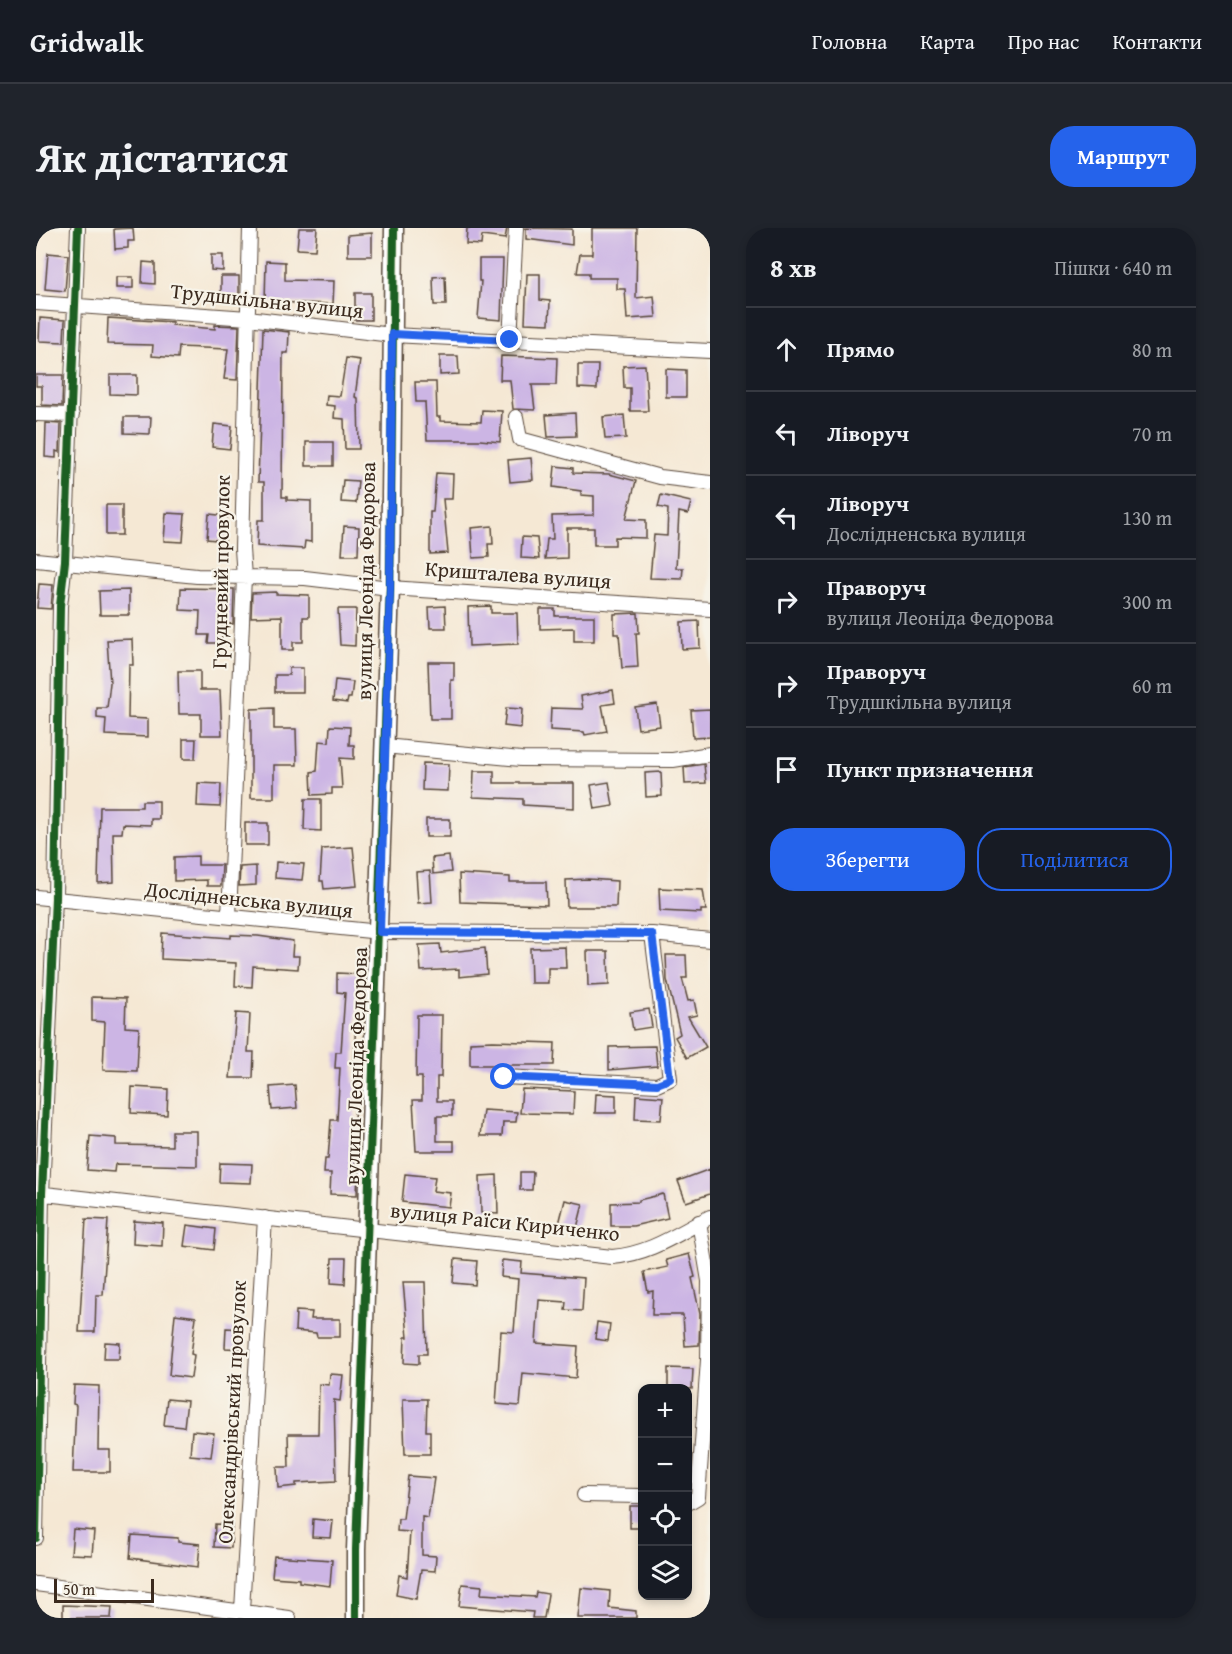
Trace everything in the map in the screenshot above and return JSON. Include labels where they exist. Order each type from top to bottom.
[{"type":"street","points":[[36,1538],[39,1193],[56,898],[60,606],[65,561],[72,415],[78,228]]},
{"type":"street","name":"Грудневий провулок","points":[[229,916],[244,577],[242,549],[250,228]]},
{"type":"street","name":"вулиця Леоніда Федорова","points":[[356,1618],[356,1550],[380,932],[390,588],[394,228]]},
{"type":"street","points":[[510,340],[516,228]]},
{"type":"street","name":"Трудшкільна вулиця","points":[[36,303],[248,318],[392,334],[710,351]]},
{"type":"street","points":[[36,414],[72,415]]},
{"type":"street","points":[[516,417],[520,439],[660,477],[710,483]]},
{"type":"street","name":"Кришталева вулиця","points":[[36,560],[65,561],[197,576],[305,578],[390,588],[710,609]]},
{"type":"street","points":[[384,746],[521,759],[673,760],[710,754]]},
{"type":"street","name":"Дослідненська вулиця","points":[[36,897],[380,932],[652,934],[710,940]]},
{"type":"street","points":[[504,1077],[657,1084],[670,1079],[652,934]]},
{"type":"street","name":"вулиця Раїси Кириченко","points":[[39,1193],[612,1257],[632,1255],[651,1249],[705,1219]]},
{"type":"street","name":"Олександрівський провулок","points":[[242,1610],[265,1218]]},
{"type":"street","points":[[692,1500],[698,1497],[708,1360],[709,1281],[705,1219]]},
{"type":"street","points":[[584,1495],[638,1496]]},
{"type":"street","points":[[36,1584],[289,1618]]},
{"type":"building","points":[[133,228],[134,241],[128,241],[128,248],[115,249],[114,229]]},
{"type":"building","points":[[299,228],[317,228],[315,250],[297,249]]},
{"type":"building","points":[[467,228],[507,228],[505,239],[482,236],[481,245],[466,244]]},
{"type":"building","points":[[526,228],[572,229],[572,245],[526,239]]},
{"type":"building","points":[[592,228],[637,228],[636,298],[654,296],[656,317],[627,319],[625,289],[617,289],[617,278],[589,278],[589,273],[577,273],[580,254],[592,254]]},
{"type":"building","points":[[372,233],[372,256],[348,256],[348,235]]},
{"type":"building","points":[[48,253],[68,255],[65,291],[45,289]]},
{"type":"building","points":[[211,255],[223,255],[223,271],[211,270]]},
{"type":"building","points":[[479,259],[503,259],[501,320],[478,318],[481,281],[479,281]]},
{"type":"building","points":[[266,261],[285,262],[285,280],[334,281],[333,304],[265,302]]},
{"type":"building","points":[[143,262],[155,263],[155,284],[142,283]]},
{"type":"building","points":[[527,274],[540,274],[540,300],[550,301],[549,324],[525,323]]},
{"type":"building","points":[[221,276],[239,276],[239,296],[221,296]]},
{"type":"building","points":[[445,276],[446,305],[434,305],[433,277]]},
{"type":"building","points":[[116,277],[133,277],[133,288],[116,288]]},
{"type":"building","points":[[355,293],[371,293],[371,320],[355,320]]},
{"type":"building","points":[[40,318],[65,320],[64,342],[39,341]]},
{"type":"building","points":[[108,318],[172,322],[172,325],[215,329],[215,325],[239,326],[237,380],[224,379],[228,349],[179,347],[178,358],[152,356],[153,345],[107,344]]},
{"type":"building","points":[[263,329],[289,332],[288,353],[283,353],[282,497],[287,497],[287,500],[311,501],[311,542],[305,541],[304,549],[257,546],[258,520],[264,520],[264,482],[258,482]]},
{"type":"building","points":[[440,356],[458,356],[459,374],[440,375]]},
{"type":"building","points":[[501,356],[557,358],[556,385],[532,385],[535,410],[513,409],[510,380],[500,380]]},
{"type":"building","points":[[346,358],[360,360],[355,397],[358,398],[359,449],[345,449],[344,419],[334,418],[335,406],[326,405],[327,395],[340,396]]},
{"type":"building","points":[[578,365],[598,365],[597,389],[578,388]]},
{"type":"building","points":[[645,365],[648,411],[630,411],[630,388],[624,388],[623,366]]},
{"type":"building","points":[[666,369],[686,370],[686,397],[666,397]]},
{"type":"building","points":[[36,375],[63,375],[62,406],[42,405],[42,386],[36,386]]},
{"type":"building","points":[[110,375],[137,375],[137,395],[110,394]]},
{"type":"building","points":[[415,382],[436,382],[437,417],[440,417],[440,421],[481,422],[482,410],[502,411],[500,442],[427,440],[425,402],[416,402]]},
{"type":"building","points":[[575,413],[576,436],[548,437],[546,415]]},
{"type":"building","points":[[624,415],[626,438],[605,439],[603,417]]},
{"type":"building","points":[[124,417],[151,417],[150,434],[124,433]]},
{"type":"building","points":[[46,423],[61,424],[60,452],[56,451],[56,458],[45,457]]},
{"type":"building","points":[[214,424],[232,426],[230,449],[212,447]]},
{"type":"building","points":[[306,442],[333,442],[333,466],[306,466]]},
{"type":"building","points":[[531,458],[533,480],[510,482],[508,460]]},
{"type":"building","points":[[555,466],[573,468],[573,473],[609,474],[636,481],[626,519],[646,520],[646,538],[615,537],[615,545],[594,545],[594,528],[567,528],[567,558],[545,559],[547,539],[553,539],[552,516],[594,515],[594,496],[581,495],[581,491],[553,487]]},
{"type":"building","points":[[436,473],[453,474],[452,499],[443,499],[448,553],[430,554],[430,512],[433,512]]},
{"type":"building","points":[[343,480],[358,481],[356,503],[341,502]]},
{"type":"building","points":[[661,495],[691,502],[688,514],[679,512],[676,568],[683,568],[682,579],[650,578],[654,535],[667,536],[668,509],[658,507]]},
{"type":"building","points":[[106,505],[122,505],[122,535],[106,535]]},
{"type":"building","points":[[166,513],[185,514],[183,542],[164,541]]},
{"type":"building","points":[[209,514],[227,516],[225,541],[207,539]]},
{"type":"building","points":[[344,526],[359,527],[358,555],[342,555]]},
{"type":"building","points":[[492,526],[493,544],[488,544],[489,557],[473,558],[471,528]]},
{"type":"building","points":[[522,537],[537,538],[539,559],[521,558]]},
{"type":"building","points":[[39,584],[53,585],[51,609],[37,608]]},
{"type":"building","points":[[181,588],[234,589],[233,624],[222,623],[222,643],[208,643],[209,635],[199,635],[200,611],[180,610]]},
{"type":"building","points":[[129,590],[129,615],[100,615],[99,591]]},
{"type":"building","points":[[276,592],[276,594],[309,595],[309,617],[303,617],[303,642],[293,642],[293,650],[282,650],[282,616],[251,617],[252,593]]},
{"type":"building","points":[[445,606],[446,628],[430,628],[429,607]]},
{"type":"building","points":[[491,606],[491,613],[517,613],[518,644],[469,646],[468,607]]},
{"type":"building","points":[[338,609],[356,609],[355,646],[340,645]]},
{"type":"building","points":[[540,609],[555,609],[555,616],[594,616],[594,641],[574,641],[574,628],[540,629]]},
{"type":"building","points":[[638,613],[639,633],[636,633],[638,667],[622,668],[619,634],[614,634],[614,614]]},
{"type":"building","points":[[699,621],[700,648],[682,649],[681,622]]},
{"type":"building","points":[[132,639],[133,665],[129,665],[128,718],[148,719],[148,737],[105,735],[106,719],[97,718],[97,708],[107,708],[110,683],[107,640]]},
{"type":"building","points":[[428,662],[454,662],[454,680],[451,680],[451,719],[430,719]]},
{"type":"building","points":[[289,668],[303,668],[303,692],[275,692],[275,675],[289,675]]},
{"type":"building","points":[[178,671],[200,671],[200,690],[220,690],[222,735],[201,735],[201,714],[179,714]]},
{"type":"building","points":[[335,680],[353,682],[351,698],[348,698],[347,703],[333,701]]},
{"type":"building","points":[[613,690],[615,703],[602,705],[607,731],[585,735],[584,732],[550,730],[551,708],[583,709],[581,696]]},
{"type":"building","points":[[657,704],[660,726],[638,729],[635,707]]},
{"type":"building","points":[[274,708],[274,729],[296,729],[297,765],[274,765],[274,798],[251,798],[251,709]]},
{"type":"building","points":[[506,708],[522,709],[521,728],[504,726]]},
{"type":"building","points":[[710,709],[710,737],[693,738],[691,710]]},
{"type":"building","points":[[330,726],[350,727],[349,745],[354,745],[354,759],[340,758],[342,788],[332,788],[332,794],[312,795],[311,772],[317,771],[319,741],[329,742]]},
{"type":"building","points":[[183,739],[196,739],[195,759],[183,759]]},
{"type":"building","points":[[423,763],[449,764],[448,791],[422,790]]},
{"type":"building","points":[[704,764],[706,783],[685,784],[684,767]]},
{"type":"building","points":[[474,771],[494,771],[494,783],[574,783],[574,808],[523,805],[523,799],[473,797]]},
{"type":"building","points":[[661,772],[662,796],[646,797],[645,773]]},
{"type":"building","points":[[609,782],[613,806],[595,809],[591,785]]},
{"type":"building","points":[[198,783],[221,784],[220,807],[197,806]]},
{"type":"building","points":[[305,799],[321,799],[321,831],[304,830]]},
{"type":"building","points":[[142,801],[159,801],[159,819],[151,819],[151,825],[123,824],[122,833],[113,833],[114,882],[98,883],[100,807],[142,807]]},
{"type":"building","points":[[426,819],[450,819],[450,837],[426,837]]},
{"type":"building","points":[[245,823],[268,823],[268,845],[245,845]]},
{"type":"building","points":[[353,847],[357,886],[324,889],[323,881],[320,881],[322,849]]},
{"type":"building","points":[[198,856],[198,865],[222,865],[221,886],[207,886],[207,880],[174,881],[174,857]]},
{"type":"building","points":[[449,856],[451,872],[433,874],[432,858]]},
{"type":"building","points":[[276,862],[304,864],[302,880],[275,878]]},
{"type":"building","points":[[256,866],[256,885],[239,886],[240,867]]},
{"type":"building","points":[[430,871],[432,902],[418,903],[416,872]]},
{"type":"building","points":[[459,874],[510,877],[510,882],[546,882],[547,905],[460,902]]},
{"type":"building","points":[[566,880],[617,881],[616,907],[567,907]]},
{"type":"building","points":[[659,888],[703,890],[706,910],[701,910],[701,913],[660,911]]},
{"type":"building","points":[[162,933],[231,938],[231,935],[258,936],[293,941],[292,956],[299,956],[298,969],[253,966],[252,987],[235,986],[236,963],[161,959]]},
{"type":"building","points":[[440,944],[441,953],[485,948],[487,974],[459,977],[459,969],[421,971],[419,945]]},
{"type":"building","points":[[565,947],[566,968],[548,968],[548,983],[531,983],[530,948]]},
{"type":"building","points":[[587,951],[608,951],[609,985],[588,986]]},
{"type":"building","points":[[666,955],[686,955],[687,978],[682,978],[688,1001],[694,1000],[697,1015],[688,1017],[706,1047],[687,1058],[675,1037],[680,1034],[667,980]]},
{"type":"building","points":[[337,973],[358,974],[353,1083],[356,1083],[354,1121],[358,1121],[355,1167],[358,1167],[357,1195],[330,1194],[331,1173],[324,1173],[325,1159],[328,1159],[331,1120],[337,1120],[340,1068],[335,1068],[336,1052],[341,1052],[345,993],[337,992]]},
{"type":"building","points":[[92,997],[126,998],[125,1027],[139,1028],[137,1071],[103,1070],[105,1022],[92,1021]]},
{"type":"building","points":[[649,1009],[652,1027],[633,1030],[630,1012]]},
{"type":"building","points":[[236,1013],[250,1014],[248,1052],[254,1052],[253,1078],[230,1078]]},
{"type":"building","points":[[417,1015],[442,1015],[441,1077],[437,1077],[437,1101],[452,1101],[452,1116],[437,1116],[437,1141],[454,1141],[454,1151],[416,1151],[413,1100],[422,1100],[422,1077],[416,1077]]},
{"type":"building","points":[[470,1042],[555,1043],[554,1065],[470,1065]]},
{"type":"building","points":[[655,1046],[657,1066],[609,1070],[609,1047]]},
{"type":"building","points":[[295,1085],[297,1108],[272,1110],[270,1087]]},
{"type":"building","points":[[132,1087],[168,1089],[167,1115],[131,1113]]},
{"type":"building","points":[[522,1089],[574,1091],[573,1114],[520,1113]]},
{"type":"building","points":[[596,1094],[616,1095],[616,1113],[595,1113]]},
{"type":"building","points":[[636,1095],[663,1097],[661,1120],[635,1119]]},
{"type":"building","points":[[483,1110],[517,1112],[516,1122],[503,1122],[502,1136],[480,1136]]},
{"type":"building","points":[[172,1131],[197,1131],[197,1166],[115,1164],[114,1172],[87,1170],[90,1136],[116,1138],[116,1145],[172,1146]]},
{"type":"building","points":[[220,1163],[252,1164],[251,1183],[219,1182]]},
{"type":"building","points":[[710,1169],[710,1194],[686,1202],[678,1181]]},
{"type":"building","points":[[520,1172],[533,1172],[532,1190],[520,1190]]},
{"type":"building","points":[[405,1174],[435,1177],[433,1191],[451,1193],[449,1207],[402,1202]]},
{"type":"building","points":[[497,1175],[498,1214],[481,1213],[480,1176]]},
{"type":"building","points":[[663,1194],[668,1218],[633,1226],[611,1226],[611,1203],[639,1202],[639,1200]]},
{"type":"building","points":[[565,1200],[583,1204],[577,1228],[559,1224]]},
{"type":"building","points":[[86,1219],[108,1220],[103,1295],[96,1295],[95,1332],[79,1332]]},
{"type":"building","points":[[134,1221],[163,1223],[162,1246],[133,1244]]},
{"type":"building","points":[[187,1225],[216,1229],[214,1250],[184,1246]]},
{"type":"building","points":[[689,1254],[700,1314],[699,1345],[685,1346],[683,1315],[652,1315],[653,1291],[648,1292],[644,1272],[668,1267],[666,1260]]},
{"type":"building","points":[[332,1258],[346,1258],[345,1284],[331,1283]]},
{"type":"building","points":[[455,1259],[477,1261],[475,1285],[453,1283]]},
{"type":"building","points":[[502,1260],[522,1262],[521,1273],[584,1278],[582,1311],[565,1310],[566,1302],[539,1300],[536,1343],[578,1346],[576,1378],[523,1373],[520,1406],[496,1404],[501,1331],[514,1332],[518,1279],[501,1277]]},
{"type":"building","points":[[403,1282],[425,1282],[427,1354],[419,1354],[419,1364],[404,1363],[405,1337],[408,1337]]},
{"type":"building","points":[[296,1311],[312,1312],[311,1319],[340,1319],[340,1337],[317,1337],[316,1333],[295,1331]]},
{"type":"building","points":[[175,1314],[196,1317],[191,1354],[194,1355],[191,1378],[169,1375]]},
{"type":"building","points":[[597,1322],[610,1324],[608,1341],[595,1339]]},
{"type":"building","points":[[226,1328],[243,1329],[242,1349],[225,1348]]},
{"type":"building","points":[[105,1342],[120,1343],[119,1359],[104,1359]]},
{"type":"building","points":[[668,1368],[693,1369],[692,1389],[692,1384],[668,1384]]},
{"type":"building","points":[[330,1374],[343,1375],[340,1401],[334,1400],[336,1481],[296,1483],[296,1486],[278,1488],[277,1467],[289,1467],[288,1434],[318,1434],[319,1384],[329,1385]]},
{"type":"building","points":[[74,1385],[99,1386],[98,1450],[110,1450],[110,1472],[73,1472],[76,1405],[73,1404]]},
{"type":"building","points":[[167,1399],[187,1401],[184,1427],[164,1425]]},
{"type":"building","points":[[403,1399],[427,1399],[426,1431],[430,1431],[430,1454],[405,1454]]},
{"type":"building","points":[[192,1431],[214,1433],[211,1457],[190,1455]]},
{"type":"building","points":[[408,1476],[434,1478],[428,1518],[422,1517],[422,1555],[436,1556],[435,1571],[421,1570],[416,1599],[396,1595],[399,1575],[407,1577],[410,1532],[397,1531],[398,1519],[403,1519]]},
{"type":"building","points":[[630,1506],[638,1506],[638,1528],[630,1528]]},
{"type":"building","points":[[313,1519],[333,1521],[331,1538],[312,1537]]},
{"type":"building","points":[[215,1524],[232,1525],[231,1548],[214,1547]]},
{"type":"building","points":[[73,1529],[94,1531],[92,1555],[71,1554]]},
{"type":"building","points":[[132,1535],[178,1538],[178,1542],[200,1544],[198,1567],[130,1558]]},
{"type":"building","points":[[274,1556],[332,1560],[330,1586],[299,1582],[299,1579],[272,1577]]},
{"type":"building","points":[[462,1584],[482,1586],[481,1594],[535,1597],[536,1592],[548,1594],[544,1618],[532,1618],[533,1612],[459,1606]]},
{"type":"building","points":[[581,1588],[610,1591],[609,1608],[636,1611],[636,1618],[578,1618]]},
{"type":"building","points":[[63,1605],[112,1607],[111,1618],[63,1618]]},
{"type":"cycle path","points":[[36,1538],[42,1194],[55,898],[60,606],[65,561],[78,228]]},
{"type":"cycle path","points":[[356,1618],[356,1550],[390,588],[394,228]]},
{"type":"route","points":[[504,1077],[657,1084],[670,1079],[652,934],[380,932],[390,588],[392,334],[510,340]]}]
